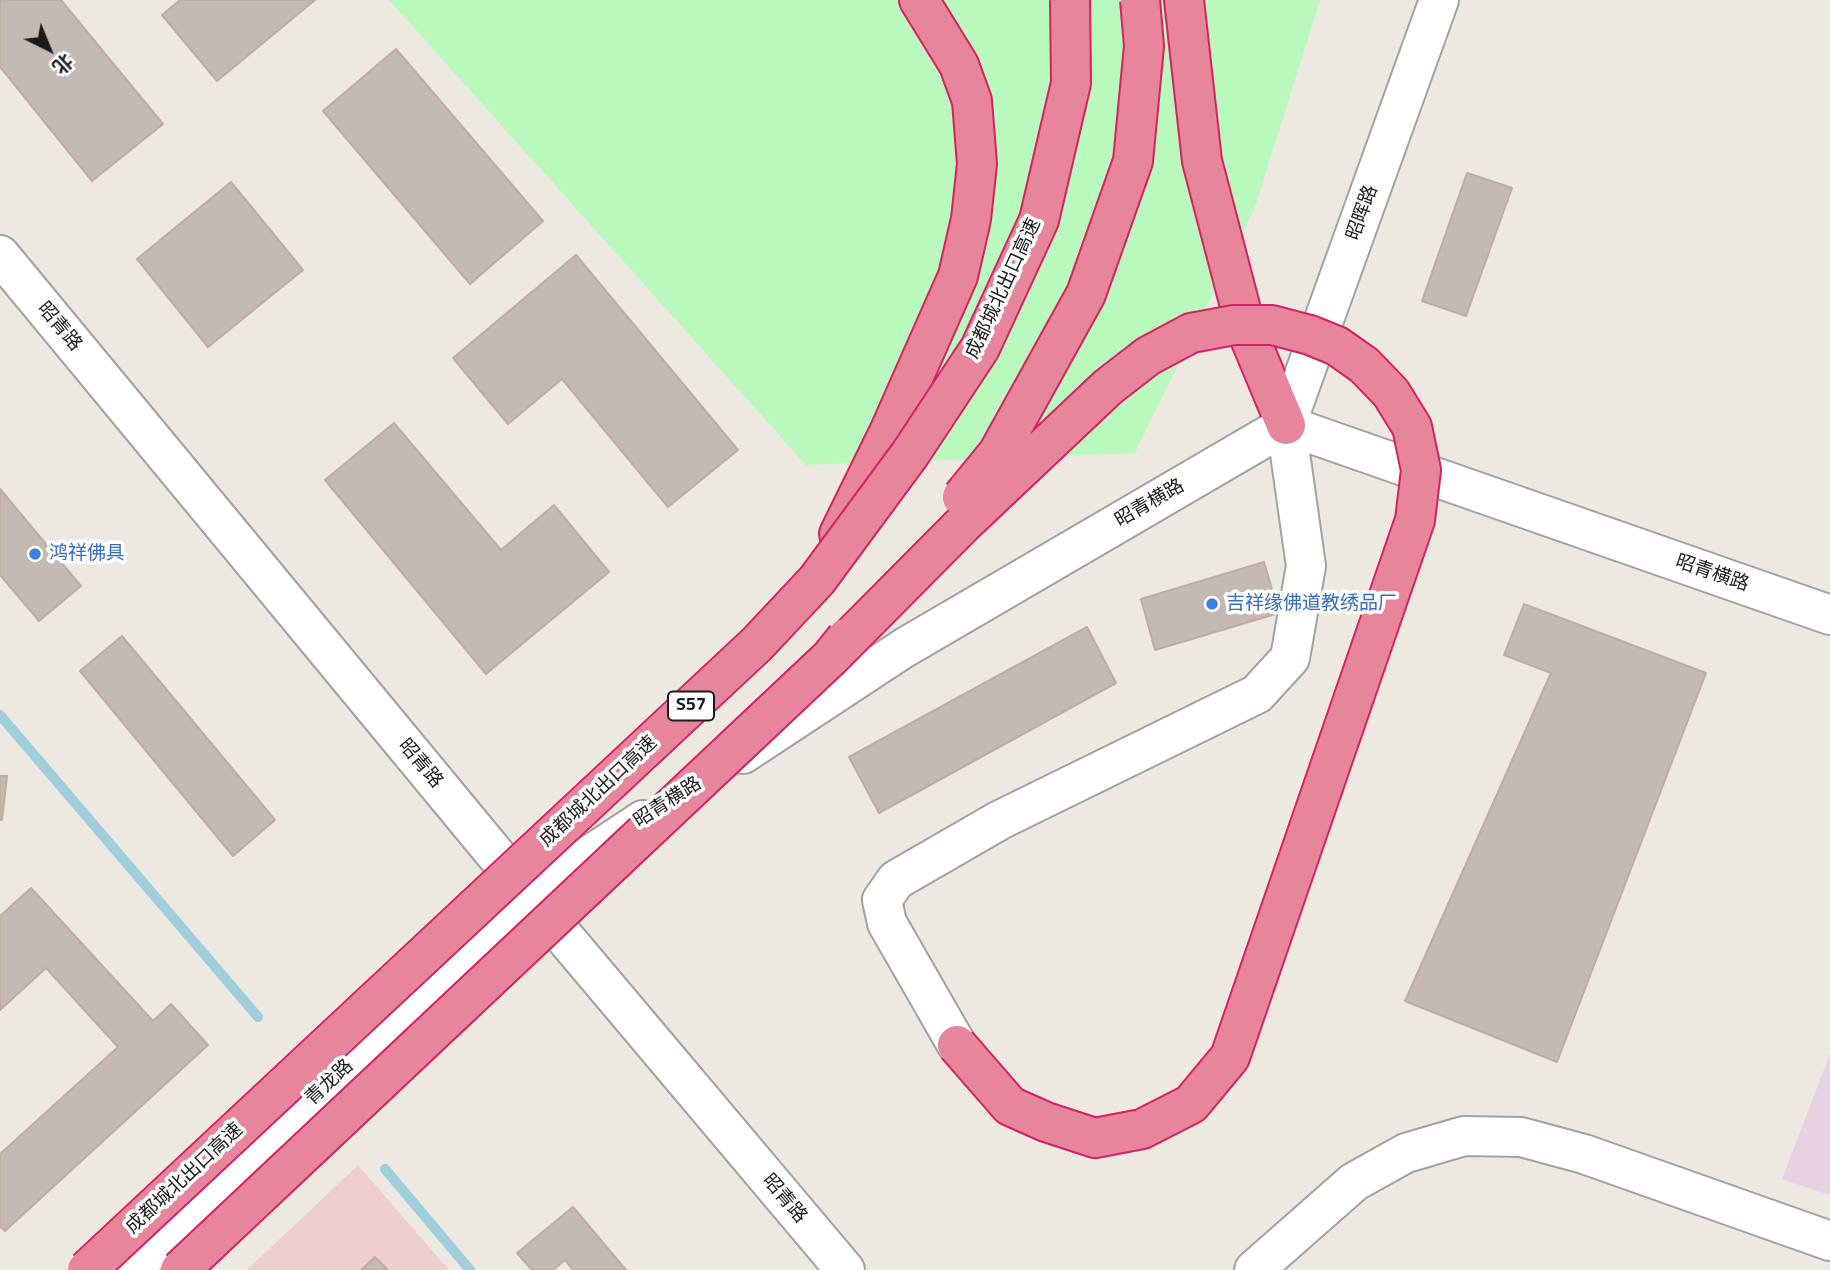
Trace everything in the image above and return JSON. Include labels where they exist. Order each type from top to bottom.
[{"type":"highway","points":[[817,580],[890,430],[958,276],[971,219],[976,164],[972,102],[959,65],[919,0]]},
{"type":"highway","name":"成都城北出口高速","points":[[87,1270],[757,644],[817,580],[910,454],[980,348],[1039,220],[1072,83],[1070,0]]},
{"type":"highway","points":[[830,658],[998,453],[1086,294],[1133,161],[1144,46],[1140,0]]},
{"type":"highway","points":[[1184,0],[1202,161],[1246,329],[1286,425]]},
{"type":"highway","points":[[180,1270],[830,658],[963,524],[1108,387],[1148,356],[1191,333],[1234,325],[1272,325],[1310,335],[1337,346],[1364,365],[1391,393],[1412,427],[1421,470],[1415,520],[1230,1058],[1191,1104],[1142,1129],[1095,1138],[1046,1122],[1010,1106],[957,1045]]},
{"type":"street","name":"昭晖路","points":[[1286,425],[1439,0]]},
{"type":"street","name":"昭青路","points":[[0,255],[529,895],[845,1270]]},
{"type":"street","name":"昭青横路","points":[[529,895],[904,648],[1286,425],[1830,615]]},
{"type":"street","points":[[957,1045],[887,923],[882,900],[896,880],[1000,820],[1257,694],[1290,658],[1306,566],[1286,425]]},
{"type":"street","name":"青龙路","points":[[131,1270],[529,895]]},
{"type":"street","points":[[1254,1270],[1354,1182],[1406,1153],[1464,1136],[1521,1137],[1584,1154],[1830,1241]]},
{"type":"shaded area","points":[[1830,1054],[1830,1195],[1782,1179]]},
{"type":"shaded area","points":[[358,1165],[449,1270],[247,1270]]},
{"type":"green space","points":[[389,0],[1320,0],[1255,207],[1135,453],[806,465]]},
{"type":"building","points":[[0,0],[61,0],[163,124],[92,181],[0,67]]},
{"type":"building","points":[[180,0],[315,0],[217,81],[162,15]]},
{"type":"building","points":[[396,49],[543,221],[470,284],[323,111]]},
{"type":"building","points":[[1467,173],[1512,188],[1466,316],[1422,301]]},
{"type":"building","points":[[231,182],[303,270],[208,347],[137,259]]},
{"type":"building","points":[[576,255],[738,450],[668,507],[562,379],[508,424],[453,358]]},
{"type":"building","points":[[394,423],[501,550],[554,505],[609,572],[486,674],[325,480]]},
{"type":"building","points":[[0,489],[81,586],[39,621],[0,575]]},
{"type":"building","points":[[1264,562],[1279,613],[1155,650],[1141,599]]},
{"type":"building","points":[[1524,604],[1706,673],[1557,1062],[1405,1001],[1551,673],[1504,655]]},
{"type":"building","points":[[1087,627],[1116,683],[879,813],[849,757]]},
{"type":"building","points":[[122,636],[275,820],[233,856],[80,671]]},
{"type":"building","points":[[0,776],[7,776],[2,820],[0,820]]},
{"type":"building","points":[[31,888],[153,1021],[171,1004],[208,1045],[5,1231],[0,1226],[0,1154],[118,1047],[46,968],[0,1010],[0,916]]},
{"type":"building","points":[[573,1207],[626,1270],[573,1270],[565,1260],[553,1270],[532,1270],[517,1253]]},
{"type":"building","points":[[375,1257],[388,1270],[361,1270]]},
{"type":"waterway","points":[[0,715],[258,1017]]},
{"type":"waterway","points":[[385,1169],[470,1270]]},
{"type":"place","name":"鸿祥佛具","points":[[35,554]]},
{"type":"place","name":"吉祥缘佛道教绣品厂","points":[[1212,604]]}]
